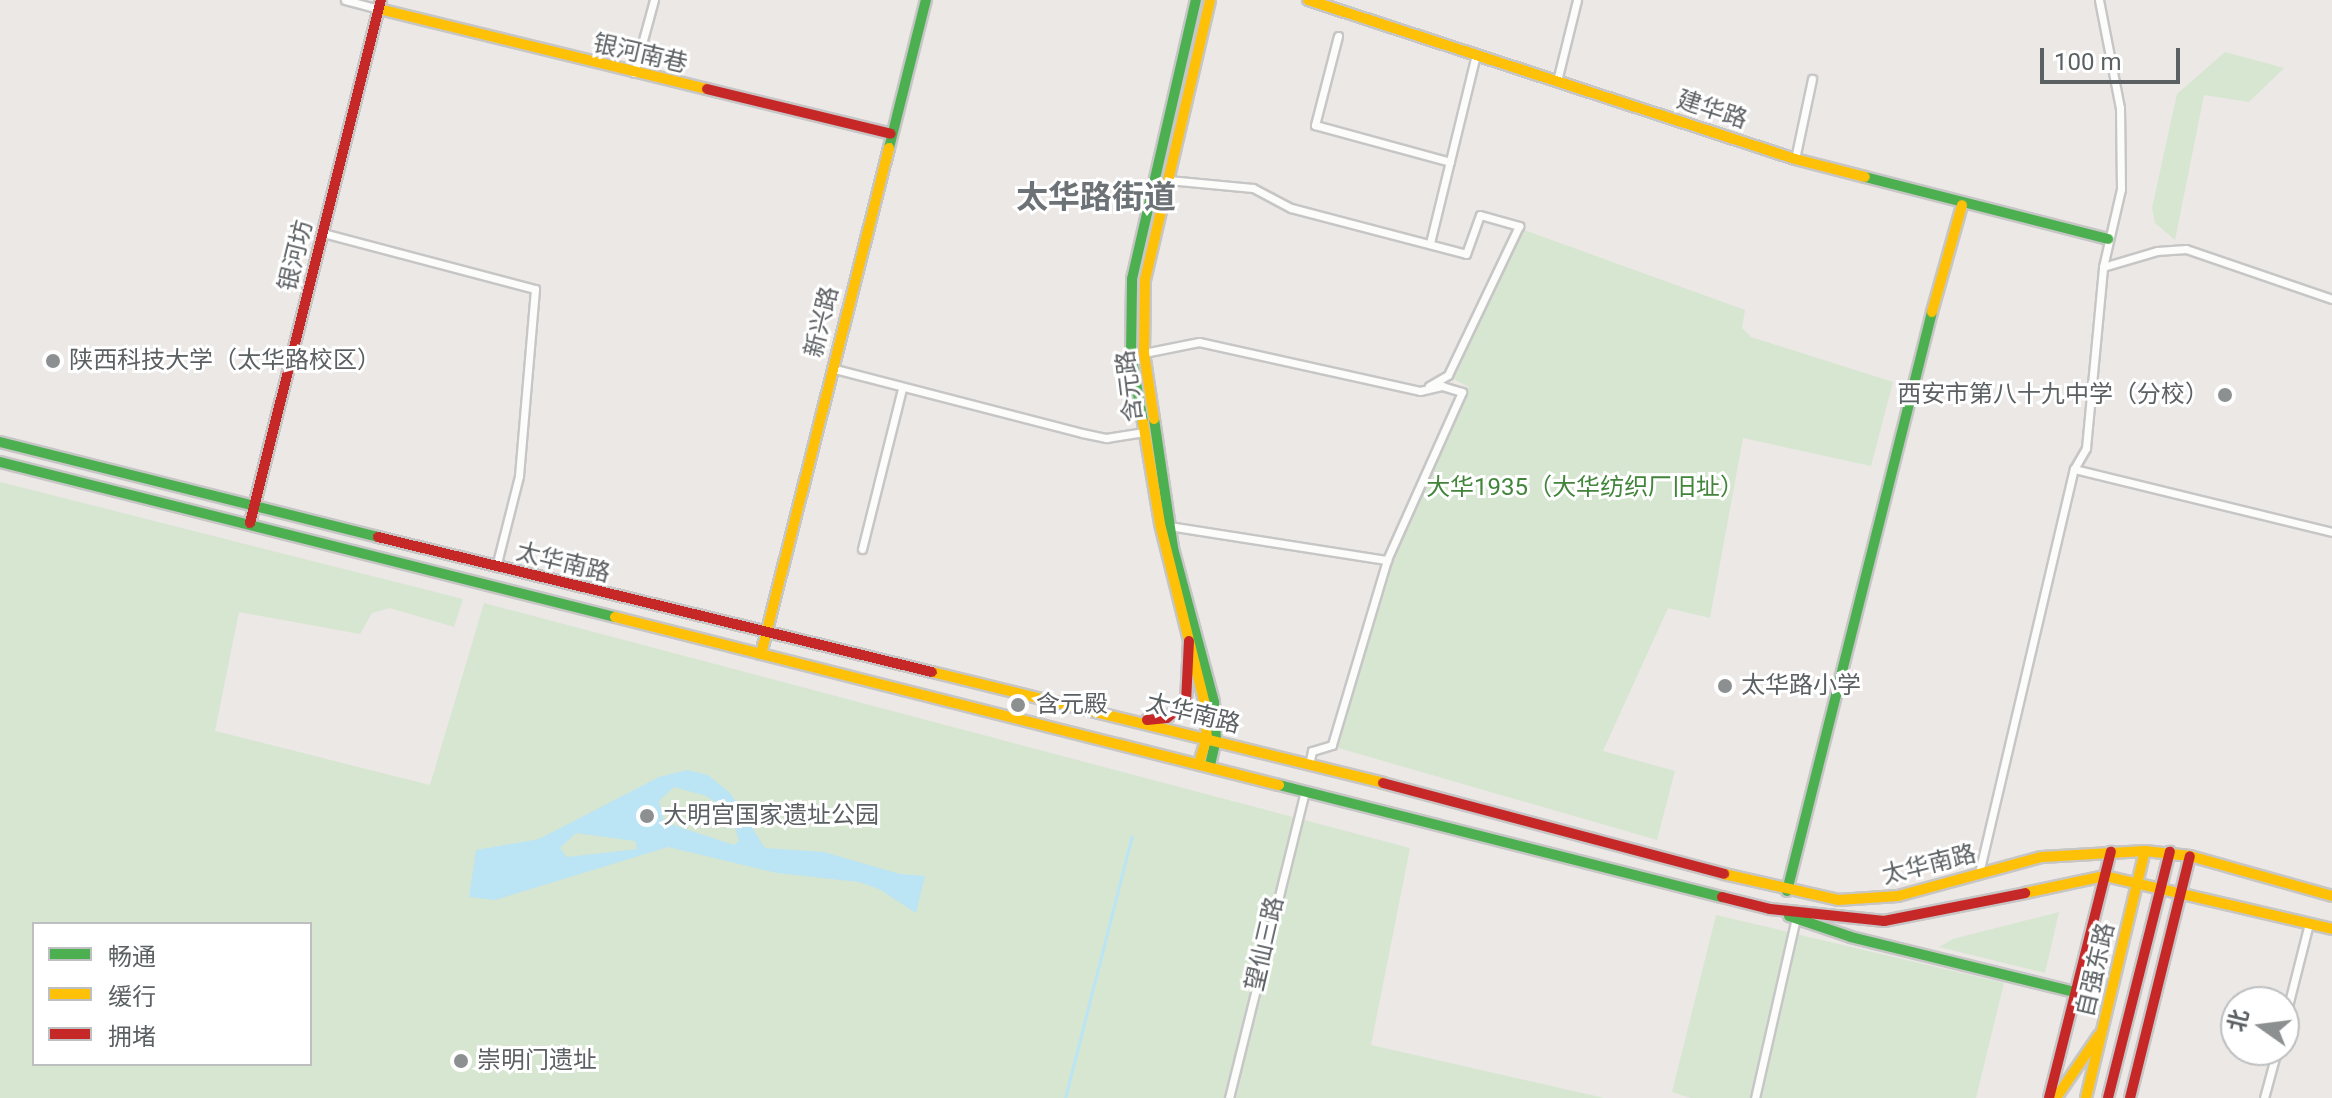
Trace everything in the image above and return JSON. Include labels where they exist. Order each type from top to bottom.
[{"type":"main road","name":"新兴路","points":[[761,654],[926,0]]},
{"type":"main road","name":"含元路","points":[[1196,0],[1132,279],[1131,355],[1143,432],[1212,738]]},
{"type":"main road","name":"含元路","points":[[1204,765],[1212,738],[1214,702],[1169,526],[1144,353],[1145,280],[1210,0]]},
{"type":"main road","name":"建华路","points":[[1308,0],[1795,159],[1962,205],[1967,202],[2108,239]]},
{"type":"main road","name":"银河南巷","points":[[380,4],[634,73],[891,134]]},
{"type":"main road","name":"银河坊","points":[[250,523],[380,4]]},
{"type":"main road","points":[[1787,891],[1908,397],[1962,205]]},
{"type":"main road","name":"太华南路","points":[[0,442],[496,567],[1212,738],[1787,891],[1872,899],[2042,857],[2145,851],[2190,856],[2332,896]]},
{"type":"main road","name":"太华南路","points":[[0,462],[1770,909],[1884,921],[2105,876],[2138,880],[2332,929]]},
{"type":"main road","points":[[1136,721],[1167,718],[1186,702],[1189,641]]},
{"type":"main road","name":"自强东路","points":[[2086,1098],[2145,851]]},
{"type":"main road","points":[[2049,1098],[2111,852]]},
{"type":"main road","name":"自强东路","points":[[2108,1098],[2170,852]]},
{"type":"main road","points":[[2130,1098],[2190,856]]},
{"type":"main road","points":[[1770,909],[1851,937],[2075,992]]},
{"type":"main road","points":[[2056,1098],[2102,1030]]},
{"type":"street","points":[[345,0],[380,4]]},
{"type":"street","points":[[634,73],[654,0]]},
{"type":"street","points":[[1557,81],[1577,0]]},
{"type":"street","points":[[1979,873],[2074,469],[2086,448],[2103,267],[2121,189],[2120,108],[2099,0]]},
{"type":"street","points":[[1338,36],[1315,125],[1450,162]]},
{"type":"street","points":[[1430,243],[1476,54]]},
{"type":"street","points":[[1795,159],[1812,79]]},
{"type":"street","points":[[1168,180],[1253,188],[1291,208],[1466,254],[1480,215],[1519,226],[1448,375],[1420,391]]},
{"type":"street","points":[[323,233],[535,289],[519,476],[496,567]]},
{"type":"street","points":[[2103,267],[2157,251],[2186,249],[2332,299]]},
{"type":"street","points":[[1144,353],[1199,342],[1420,391],[1442,386],[1462,392],[1387,560],[1332,745],[1312,751],[1309,765]]},
{"type":"street","points":[[831,368],[1106,438],[1143,432]]},
{"type":"street","points":[[862,549],[902,388]]},
{"type":"street","points":[[2074,469],[2332,532]]},
{"type":"street","points":[[1169,526],[1387,560]]},
{"type":"street","name":"望仙三路","points":[[1229,1098],[1305,791]]},
{"type":"street","points":[[1755,1098],[1796,918]]},
{"type":"street","points":[[2293,986],[2309,923]]},
{"type":"street","points":[[2264,1098],[2273,1066]]},
{"type":"green space","points":[[2225,52],[2284,68],[2249,102],[2204,95],[2175,240],[2155,223],[2152,208],[2177,94]]},
{"type":"green space","name":"大华1935（大华纺织厂旧址）","points":[[1524,230],[1745,310],[1742,328],[1751,337],[1893,382],[1871,466],[1743,438],[1710,618],[1668,608],[1603,751],[1675,771],[1657,840],[1335,747],[1391,565],[1469,387],[1450,377],[1514,239]]},
{"type":"green space","name":"大明宫国家遗址公园","points":[[0,482],[463,599],[454,627],[390,608],[372,613],[360,634],[239,612],[215,731],[430,785],[484,603],[1410,848],[1371,1045],[1604,1098],[0,1098]]},
{"type":"green space","points":[[2059,912],[2045,973],[1939,947],[1953,939]]},
{"type":"green space","points":[[1716,915],[2004,983],[1976,1098],[1691,1098],[1672,1092]]},
{"type":"water","points":[[687,770],[708,775],[731,794],[765,848],[824,852],[900,874],[925,876],[916,913],[879,889],[859,882],[777,873],[668,847],[495,900],[469,897],[476,850],[539,839],[659,777]],"holes":[[[674,787],[706,796],[730,812],[739,841],[734,845],[664,822],[659,801]],[[576,833],[635,841],[637,849],[567,857],[560,848]]]},
{"type":"waterway","points":[[1065,1098],[1132,836]]},
{"type":"traffic: fast","points":[[889,148],[926,0]]},
{"type":"traffic: fast","points":[[1143,422],[1131,355],[1132,279],[1196,0]]},
{"type":"traffic: fast","points":[[1865,177],[2108,239]]},
{"type":"traffic: fast","points":[[1787,891],[1932,312]]},
{"type":"traffic: fast","points":[[1154,419],[1173,548],[1214,702],[1216,739],[1210,766]]},
{"type":"traffic: fast","points":[[0,442],[378,537]]},
{"type":"traffic: fast","points":[[0,462],[615,617]]},
{"type":"traffic: fast","points":[[1279,785],[1722,897]]},
{"type":"traffic: fast","points":[[1789,916],[1851,937],[2075,992]]},
{"type":"traffic: slow","points":[[1154,419],[1144,353],[1145,280],[1210,0]]},
{"type":"traffic: slow","points":[[1308,0],[1795,159],[1865,177]]},
{"type":"traffic: slow","points":[[379,9],[707,89]]},
{"type":"traffic: slow","points":[[761,654],[889,148]]},
{"type":"traffic: slow","points":[[1932,312],[1962,205]]},
{"type":"traffic: slow","points":[[1143,422],[1160,524],[1205,704],[1207,737],[1199,764]]},
{"type":"traffic: slow","points":[[615,617],[1279,785]]},
{"type":"traffic: slow","points":[[932,672],[1383,783]]},
{"type":"traffic: slow","points":[[2086,1098],[2145,851]]},
{"type":"traffic: slow","points":[[1724,874],[1838,900],[1898,896],[2042,857],[2145,851],[2190,856],[2332,896]]},
{"type":"traffic: slow","points":[[2025,893],[2105,876],[2332,929]]},
{"type":"traffic: slow","points":[[2056,1098],[2099,1035]]},
{"type":"traffic: jam","points":[[250,523],[381,0]]},
{"type":"traffic: jam","points":[[707,89],[891,134]]},
{"type":"traffic: jam","points":[[378,537],[932,672]]},
{"type":"traffic: jam","points":[[1147,720],[1167,718],[1186,702],[1189,641]]},
{"type":"traffic: jam","points":[[1383,783],[1724,874]]},
{"type":"traffic: jam","points":[[2049,1098],[2111,852]]},
{"type":"traffic: jam","points":[[2108,1098],[2170,852]]},
{"type":"traffic: jam","points":[[2130,1098],[2190,856]]},
{"type":"traffic: jam","points":[[1722,897],[1770,909],[1884,921],[2025,893]]},
{"type":"place","name":"陕西科技大学（太华路校区）","points":[[53,361]]},
{"type":"place","name":"西安市第八十九中学（分校）","points":[[2225,395]]},
{"type":"place","name":"太华路小学","points":[[1725,686]]},
{"type":"place","name":"含元殿","points":[[1018,705]]},
{"type":"place","name":"大明宫国家遗址公园","points":[[647,816]]},
{"type":"place","name":"崇明门遗址","points":[[461,1061]]},
{"type":"district","name":"太华路街道","points":[[1096,197]]}]
